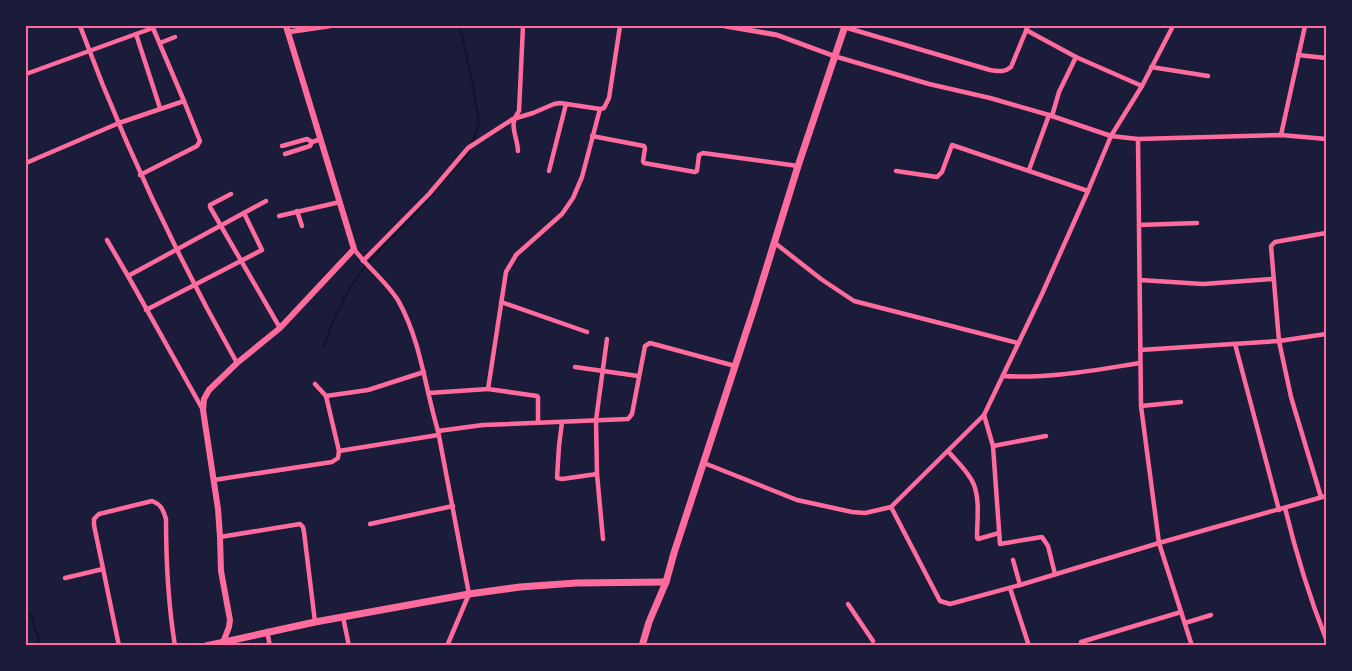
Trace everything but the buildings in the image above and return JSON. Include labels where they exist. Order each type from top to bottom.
[{"type":"main road","points":[[642,645],[666,582],[844,26]]},
{"type":"main road","points":[[223,643],[230,620],[220,570],[220,537],[203,410],[204,399],[209,390],[237,363],[280,328],[354,249],[287,29]]},
{"type":"main road","points":[[206,645],[315,622],[520,587],[576,583],[666,582]]},
{"type":"street","points":[[80,26],[140,175],[176,250],[237,363]]},
{"type":"street","points":[[287,29],[329,26]]},
{"type":"street","points":[[364,262],[429,194],[468,148],[513,118],[519,111],[523,26]]},
{"type":"street","points":[[513,118],[554,104],[604,108],[609,98],[620,26]]},
{"type":"street","points":[[725,26],[777,35],[834,56],[929,84],[1050,115],[1111,136],[1138,139],[1281,135],[1326,140]]},
{"type":"street","points":[[844,26],[1001,72],[1011,67],[1027,28],[1076,57],[1142,86]]},
{"type":"street","points":[[704,463],[797,500],[865,513],[891,507],[984,415],[1088,191],[1111,136],[1142,86],[1173,26]]},
{"type":"street","points":[[1281,135],[1305,26]]},
{"type":"street","points":[[26,74],[153,27],[200,142],[197,146],[140,175]]},
{"type":"street","points":[[136,34],[160,108]]},
{"type":"street","points":[[160,43],[175,37]]},
{"type":"street","points":[[1299,55],[1326,58]]},
{"type":"street","points":[[1029,170],[1059,92],[1076,57]]},
{"type":"street","points":[[1152,67],[1208,76]]},
{"type":"street","points":[[26,163],[119,123],[184,101]]},
{"type":"street","points":[[549,171],[566,104]]},
{"type":"street","points":[[489,390],[506,272],[516,255],[562,214],[573,198],[582,177],[600,109]]},
{"type":"street","points":[[513,118],[518,151]]},
{"type":"street","points":[[592,136],[644,146],[644,163],[695,172],[699,154],[703,153],[798,166]]},
{"type":"street","points":[[282,146],[307,139],[312,142]]},
{"type":"street","points":[[1138,139],[1141,406],[1159,543],[1192,645]]},
{"type":"street","points":[[285,154],[321,140]]},
{"type":"street","points":[[896,171],[937,177],[942,172],[952,145],[1088,191]]},
{"type":"street","points":[[231,194],[210,206],[280,328]]},
{"type":"street","points":[[128,276],[266,201]]},
{"type":"street","points":[[279,216],[340,202]]},
{"type":"street","points":[[297,212],[302,226]]},
{"type":"street","points":[[146,310],[262,249],[244,213]]},
{"type":"street","points":[[1139,225],[1197,222]]},
{"type":"street","points":[[891,507],[940,601],[950,603],[1010,588],[1324,497],[1291,397],[1279,341],[1271,246],[1275,242],[1326,233]]},
{"type":"street","points":[[107,240],[203,410]]},
{"type":"street","points":[[775,243],[854,301],[1018,343]]},
{"type":"street","points":[[354,249],[400,304],[414,338],[429,393],[469,594],[447,645]]},
{"type":"street","points":[[1140,280],[1203,284],[1273,279]]},
{"type":"street","points":[[501,302],[587,332]]},
{"type":"street","points":[[1140,350],[1279,341],[1326,334]]},
{"type":"street","points":[[603,539],[597,474],[596,420],[607,339]]},
{"type":"street","points":[[339,451],[483,425],[625,420],[630,417],[645,346],[650,343],[735,366]]},
{"type":"street","points":[[1235,344],[1279,510]]},
{"type":"street","points":[[1003,376],[1024,378],[1140,363]]},
{"type":"street","points":[[575,367],[638,376]]},
{"type":"street","points":[[326,396],[368,390],[424,372]]},
{"type":"street","points":[[214,480],[332,462],[339,457],[326,396],[315,384]]},
{"type":"street","points":[[429,393],[489,390],[537,396],[538,423]]},
{"type":"street","points":[[1141,406],[1181,402]]},
{"type":"street","points":[[984,415],[993,446],[1001,545],[1042,537],[1048,546],[1055,574]]},
{"type":"street","points":[[562,422],[557,478],[597,474]]},
{"type":"street","points":[[993,446],[1046,436]]},
{"type":"street","points":[[948,451],[974,486],[977,496],[977,538],[999,533]]},
{"type":"street","points":[[119,645],[94,519],[99,514],[152,501],[159,504],[165,519],[170,615],[175,645]]},
{"type":"street","points":[[370,524],[453,506]]},
{"type":"street","points":[[1285,508],[1308,590],[1326,639]]},
{"type":"street","points":[[220,537],[300,524],[304,532],[315,622]]},
{"type":"street","points":[[1013,560],[1020,585]]},
{"type":"street","points":[[65,578],[103,569]]},
{"type":"street","points":[[1010,588],[1029,645]]},
{"type":"street","points":[[848,604],[873,641]]},
{"type":"street","points":[[1081,642],[1181,612]]},
{"type":"street","points":[[1185,623],[1211,615]]},
{"type":"street","points":[[343,617],[349,645]]},
{"type":"street","points":[[267,632],[270,645]]},
{"type":"waterway","points":[[460,26],[479,123],[472,143]]},
{"type":"waterway","points":[[324,346],[339,309],[357,278],[469,153],[470,148]]},
{"type":"waterway","points":[[26,612],[31,616],[41,646]]}]
